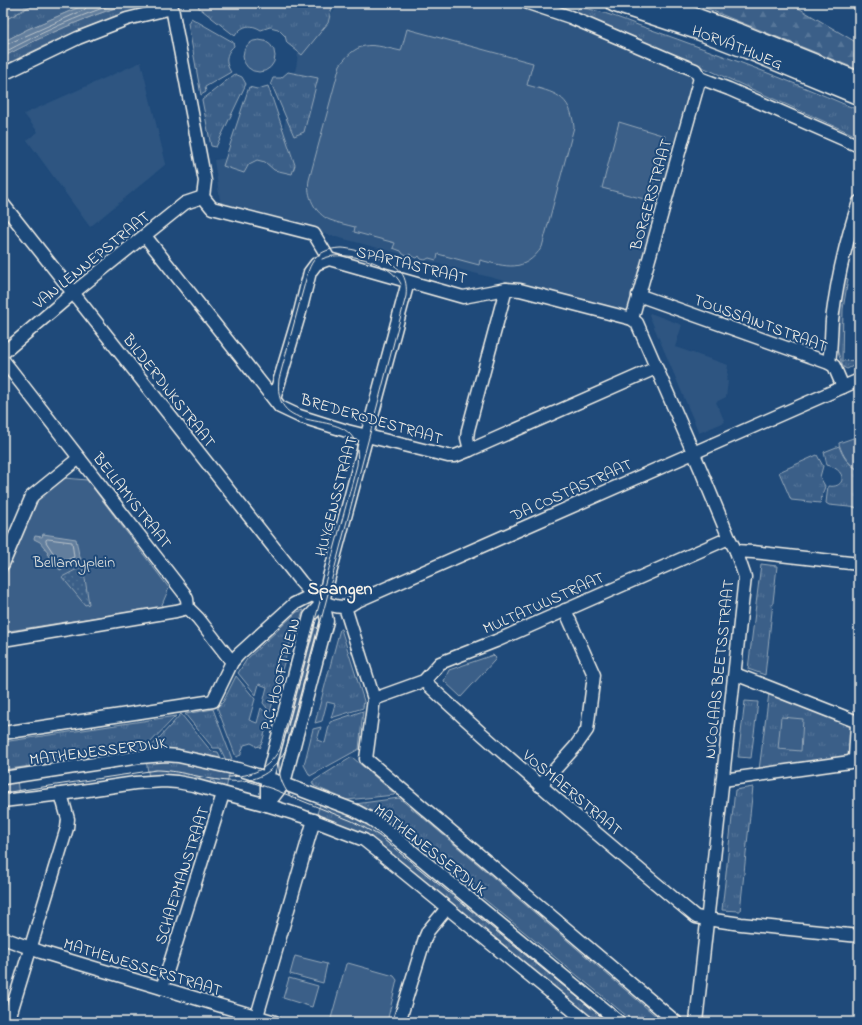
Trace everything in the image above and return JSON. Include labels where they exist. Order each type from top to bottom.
[{"type":"main road","name":"HORVÁTHWEG","points":[[614,3],[706,34],[859,96]]},
{"type":"main road","name":"HORVÁTHWEG","points":[[657,3],[747,35],[859,81]]},
{"type":"street","points":[[528,3],[570,17],[695,70],[700,78],[729,89],[859,146]]},
{"type":"street","points":[[3,74],[78,38],[128,19],[172,8],[205,182],[203,197],[212,208],[314,234],[329,259],[316,264],[310,272],[274,399]]},
{"type":"street","name":"BORGERSTRAAT","points":[[632,319],[700,78]]},
{"type":"street","name":"VAN LENNEPSTRAAT","points":[[3,353],[73,293],[185,202],[203,197]]},
{"type":"street","points":[[829,363],[833,319],[840,271],[847,241],[859,202]]},
{"type":"street","name":"BILDERDIJKSTRAAT","points":[[3,204],[268,542],[312,595]]},
{"type":"street","name":"BREDERODESTRAAT","points":[[145,236],[280,407],[299,416],[347,431],[448,456],[455,456],[656,368]]},
{"type":"street","name":"SPARTASTRAAT","points":[[329,259],[463,296],[506,289],[520,290],[632,319]]},
{"type":"street","name":"HUYGENSSTRAAT","points":[[324,602],[408,282]]},
{"type":"street","points":[[470,450],[467,438],[468,430],[506,289]]},
{"type":"street","name":"TOUSSAINTSTRAAT","points":[[638,295],[829,363],[834,366],[843,387]]},
{"type":"street","name":"NICOLAAS BEETSSTRAAT","points":[[632,319],[637,324],[694,453],[729,538],[736,551],[745,577],[696,1022]]},
{"type":"street","name":"BELLAMYSTRAAT","points":[[3,360],[184,593],[187,599],[188,608],[198,618],[232,662]]},
{"type":"street","points":[[843,387],[859,380]]},
{"type":"street","name":"DA COSTASTRAAT","points":[[344,607],[843,387]]},
{"type":"street","points":[[3,564],[32,496],[79,458]]},
{"type":"street","name":"MULTATULISTRAAT","points":[[374,699],[424,681],[440,664],[729,538]]},
{"type":"street","points":[[736,551],[859,564]]},
{"type":"street","points":[[312,595],[324,602],[344,607],[374,699]]},
{"type":"street","name":"P.C. HOOFTPLEIN","points":[[232,662],[294,604],[312,595]]},
{"type":"street","name":"P.C. HOOFTPLEIN","points":[[267,805],[268,778],[310,616],[324,602]]},
{"type":"street","name":"P.C. HOOFTPLEIN","points":[[267,805],[284,783],[327,621],[324,602]]},
{"type":"street","points":[[3,640],[188,608]]},
{"type":"street","points":[[540,786],[576,747],[587,730],[594,675],[565,610]]},
{"type":"street","name":"MATHENESSERDIJK","points":[[3,733],[213,701],[232,662]]},
{"type":"street","points":[[723,780],[850,762],[855,758],[857,724],[855,722],[734,674]]},
{"type":"street","name":"VOSMAERSTRAAT","points":[[424,681],[468,723],[540,786],[696,916],[707,920]]},
{"type":"street","name":"MATHENESSERDIJK","points":[[374,699],[366,759],[676,1022]]},
{"type":"street","name":"MATHENESSERDIJK","points":[[3,778],[140,757],[166,755],[178,756],[238,769],[268,778],[354,810],[371,819],[385,830],[619,1022]]},
{"type":"street","points":[[3,801],[135,783],[164,781],[193,785],[267,805],[338,829],[367,842],[587,1022]]},
{"type":"street","points":[[8,1022],[67,828],[68,819],[61,794]]},
{"type":"street","name":"SCHAEPMANSTRAAT","points":[[162,988],[223,794]]},
{"type":"street","points":[[257,1016],[314,820]]},
{"type":"street","points":[[399,1022],[425,938],[428,931],[447,908]]},
{"type":"street","points":[[707,920],[859,936]]},
{"type":"street","name":"MATHENESSERSTRAAT","points":[[3,938],[31,948],[275,1022]]},
{"type":"shaded area","points":[[341,3],[540,3],[565,10],[697,61],[627,311],[620,311],[221,207],[214,160],[278,156],[298,51]]},
{"type":"shaded area","points":[[141,62],[166,164],[90,227],[27,140],[38,132],[24,114]]},
{"type":"shaded area","points":[[650,313],[682,325],[675,347],[728,365],[726,397],[716,402],[725,422],[699,433],[649,315]]},
{"type":"green space","points":[[3,3],[36,3],[3,21]]},
{"type":"green space","points":[[36,3],[84,3],[82,6],[28,29],[3,42],[3,21]]},
{"type":"green space","points":[[130,3],[161,3],[100,22],[3,66],[3,57],[18,49],[81,20]]},
{"type":"green space","points":[[333,3],[328,23],[302,55],[287,43],[285,36],[278,29],[270,27],[261,30],[250,26],[240,30],[235,36],[198,7],[201,4]]},
{"type":"green space","points":[[693,3],[790,3],[859,44],[859,70]]},
{"type":"green space","points":[[579,8],[605,13],[677,39],[851,107],[859,111],[859,137],[575,12]]},
{"type":"green space","points":[[191,18],[233,42],[234,46],[229,52],[227,59],[231,72],[205,87],[206,92],[201,95],[188,23]]},
{"type":"green space","points":[[407,29],[533,63],[527,85],[553,93],[565,101],[569,108],[574,127],[542,247],[529,261],[514,266],[507,266],[480,260],[479,265],[438,254],[436,260],[429,258],[425,260],[421,259],[419,256],[417,258],[411,256],[410,254],[407,256],[401,251],[393,248],[395,243],[354,232],[355,227],[330,220],[316,209],[310,198],[308,186],[309,180],[340,65],[347,56],[361,47],[375,46],[401,51]]},
{"type":"green space","points":[[256,40],[262,40],[272,47],[275,56],[274,62],[268,69],[262,72],[256,72],[246,65],[243,59],[243,53],[250,43]]},
{"type":"green space","points":[[288,72],[318,78],[304,132],[294,136],[271,83],[273,78],[281,78]]},
{"type":"green space","points":[[235,74],[242,77],[246,84],[216,147],[211,146],[202,100]]},
{"type":"green space","points":[[268,86],[295,165],[292,174],[274,170],[265,162],[257,160],[249,164],[244,173],[223,166],[249,87],[257,89]]},
{"type":"green space","points":[[619,122],[665,136],[648,200],[602,188]]},
{"type":"green space","points":[[845,278],[848,279],[843,309],[842,361],[858,360],[859,363],[847,369],[843,367],[836,347],[841,295]]},
{"type":"green space","points":[[859,436],[859,470],[846,459],[839,443]]},
{"type":"green space","points":[[839,446],[846,460],[859,470],[859,508],[829,505],[826,503],[828,486],[838,485],[842,478],[839,471],[834,467],[827,465],[824,452]]},
{"type":"green space","points":[[817,455],[823,466],[820,477],[825,486],[820,503],[791,500],[779,472]]},
{"type":"green space","name":"Bellamyplein","points":[[64,478],[87,480],[169,588],[161,607],[9,631],[3,623],[3,581],[36,501]]},
{"type":"green space","points":[[761,564],[777,566],[765,675],[748,669]]},
{"type":"green space","points":[[83,566],[89,604],[85,605],[62,577]]},
{"type":"green space","points":[[304,610],[288,649],[270,712],[263,703],[267,687],[259,684],[256,695],[238,673],[247,659],[297,612]]},
{"type":"green space","points":[[315,627],[321,629],[293,735],[283,733],[308,642],[311,642]]},
{"type":"green space","points":[[340,629],[364,701],[363,708],[331,718],[335,704],[327,702],[322,721],[315,723]]},
{"type":"green space","points":[[493,655],[496,658],[494,661],[461,697],[444,681],[449,670]]},
{"type":"green space","points":[[236,676],[255,699],[249,720],[257,723],[261,708],[269,717],[262,743],[260,744],[261,747],[256,747],[251,743],[244,745],[241,755],[236,757],[217,707],[223,702]]},
{"type":"green space","points":[[769,693],[851,725],[849,753],[847,756],[759,770]]},
{"type":"green space","points":[[745,701],[758,702],[751,758],[738,757]]},
{"type":"green space","points":[[213,709],[232,759],[226,760],[220,748],[213,748],[185,714]]},
{"type":"green space","points":[[363,711],[359,749],[310,776],[304,765],[313,729],[321,727],[317,740],[325,743],[330,722]]},
{"type":"green space","points":[[181,714],[211,751],[218,752],[222,760],[168,749],[150,748]]},
{"type":"green space","points":[[176,716],[144,749],[3,770],[3,742]]},
{"type":"green space","points":[[781,717],[803,719],[801,751],[778,749]]},
{"type":"green space","points":[[352,757],[395,794],[347,800],[314,786],[312,782]]},
{"type":"green space","points":[[159,759],[230,771],[226,789],[214,786],[215,782],[211,780],[209,785],[199,783],[200,778],[196,777],[195,781],[149,778],[146,760]]},
{"type":"green space","points":[[17,780],[19,796],[3,797],[3,783]]},
{"type":"green space","points":[[753,787],[740,911],[722,910],[735,790]]},
{"type":"green space","points":[[399,798],[663,1022],[634,1022],[389,821],[355,804]]},
{"type":"green space","points":[[321,801],[324,802],[323,806],[327,808],[329,804],[367,821],[614,1022],[592,1022],[374,843],[316,817]]},
{"type":"green space","points":[[295,956],[327,964],[323,983],[290,974]]},
{"type":"green space","points":[[348,963],[394,976],[397,980],[387,1022],[330,1022],[346,964]]},
{"type":"green space","points":[[289,978],[318,986],[312,1007],[283,998]]},
{"type":"water","points":[[84,3],[130,3],[65,27],[3,57],[3,42],[28,29],[82,6]]},
{"type":"water","points":[[43,534],[76,539],[81,559],[60,570],[47,554],[48,552],[40,542],[34,539],[35,536],[42,537]]},
{"type":"tram line","points":[[3,793],[156,770],[172,771],[224,781],[240,781],[256,778],[270,770],[282,756],[287,747],[292,731],[406,296],[405,280],[397,267],[383,259],[356,250],[336,248],[319,255],[312,263],[307,276],[279,379],[280,400],[289,412],[303,418],[334,425],[347,432],[356,444],[357,465],[280,749],[264,767],[245,775],[228,777]]},
{"type":"tram line","points":[[322,259],[331,256],[342,256],[366,260],[388,269],[396,276],[401,284]]},
{"type":"tram line","points":[[279,759],[281,778],[284,787],[290,796]]},
{"type":"tram line","points":[[248,781],[273,789],[352,821],[378,835],[608,1022]]},
{"type":"district","name":"Spangen","points":[[340,588]]}]
